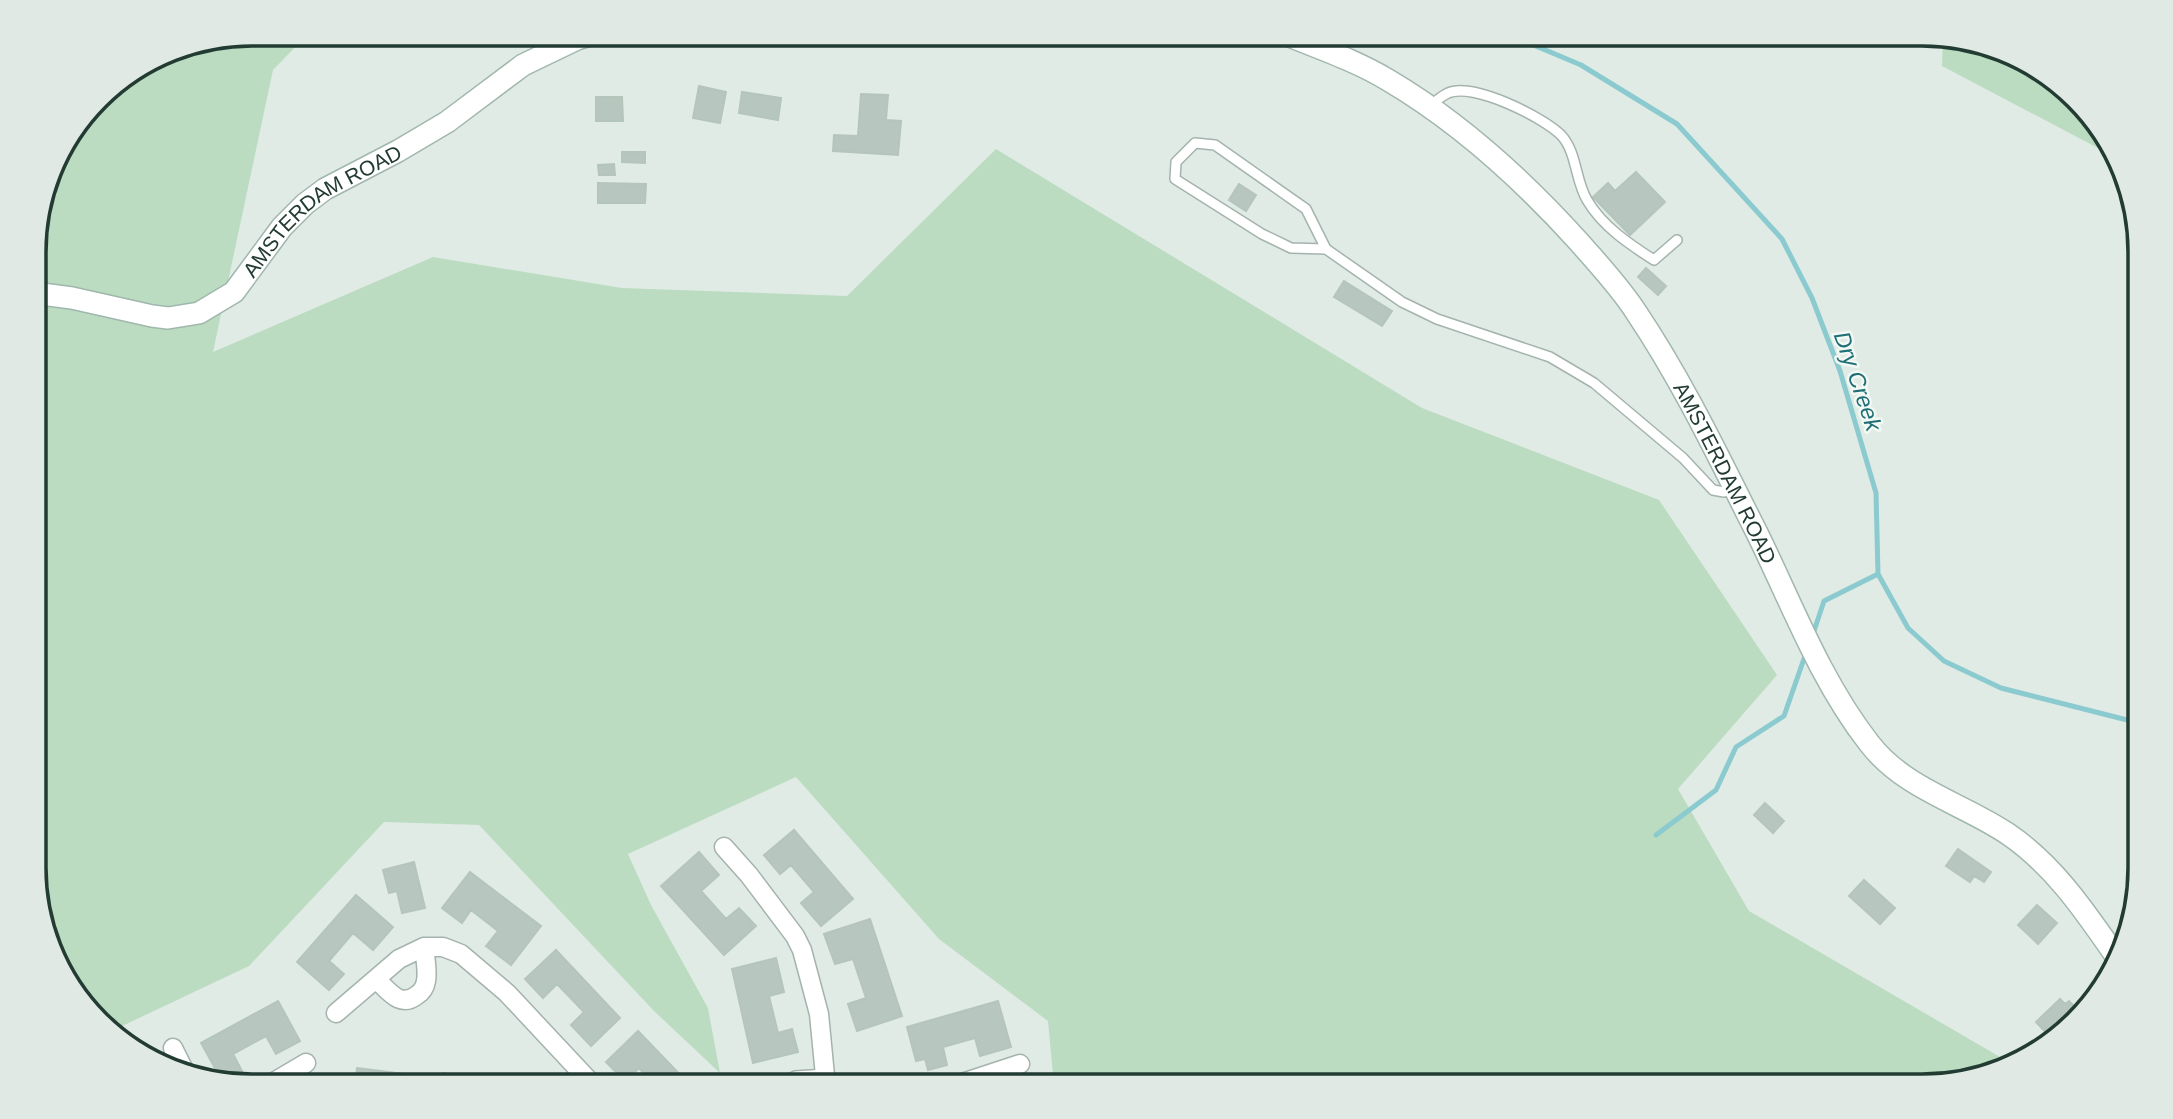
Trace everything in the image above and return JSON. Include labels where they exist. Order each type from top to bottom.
[{"type":"main road","name":"AMSTERDAM ROAD","points":[[46,295],[168,318],[199,313],[234,292],[282,227],[325,189],[447,122],[523,65],[562,46]]},
{"type":"main road","name":"AMSTERDAM ROAD","points":[[1314,46],[1386,79],[1429,106],[1502,163],[1553,212],[1615,283],[1673,371],[1734,487],[1816,658],[1850,718],[1874,749],[1899,772],[1928,791],[2006,832],[2032,852],[2079,903],[2111,949]]},
{"type":"street","points":[[724,847],[750,875],[795,936],[802,950],[818,1014],[825,1074]]},
{"type":"street","points":[[376,979],[395,998],[405,1001],[415,998],[426,981],[424,947]]},
{"type":"street","points":[[336,1013],[399,960],[424,947],[443,947],[461,954],[507,993],[583,1074]]},
{"type":"street","points":[[173,1048],[179,1060]]},
{"type":"street","points":[[287,1074],[306,1063]]},
{"type":"street","points":[[991,1074],[1020,1064]]},
{"type":"lane","points":[[1429,106],[1450,92],[1472,91],[1497,98],[1520,110],[1560,134],[1569,146],[1586,199],[1625,242],[1654,260],[1677,240]]},
{"type":"lane","points":[[1326,249],[1291,248],[1262,234],[1174,179],[1177,162],[1195,143],[1214,145],[1307,209],[1326,249],[1402,302],[1437,319],[1550,357],[1594,383],[1683,458],[1713,489],[1724,492],[1734,487]]},
{"type":"green space","points":[[296,46],[273,70],[213,352],[433,257],[622,288],[847,296],[996,149],[1422,408],[1659,500],[1777,675],[1678,789],[1749,911],[2001,1057],[1962,1070],[1935,1073],[1053,1074],[1048,1021],[939,939],[796,777],[628,854],[651,905],[708,1008],[720,1073],[654,1011],[479,825],[384,822],[249,966],[121,1027],[88,993],[73,971],[61,947],[53,921],[47,895],[46,868],[46,238],[56,185],[73,148],[97,116],[126,88],[172,61],[211,49]]},
{"type":"green space","points":[[1943,47],[1988,56],[2013,67],[2036,80],[2057,97],[2076,116],[2101,150],[1942,66]]},
{"type":"building","points":[[699,86],[726,92],[720,123],[693,118]]},
{"type":"building","points":[[742,92],[781,98],[778,120],[739,113]]},
{"type":"building","points":[[861,94],[888,95],[886,120],[901,121],[898,155],[833,151],[834,135],[858,136]]},
{"type":"building","points":[[596,97],[622,97],[623,121],[596,121]]},
{"type":"building","points":[[622,152],[645,152],[645,163],[622,162]]},
{"type":"building","points":[[614,164],[615,175],[599,175],[598,165]]},
{"type":"building","points":[[1636,172],[1665,202],[1630,235],[1593,197],[1608,183],[1615,191]]},
{"type":"building","points":[[598,183],[646,184],[645,203],[598,203]]},
{"type":"building","points":[[1239,184],[1256,195],[1246,211],[1229,200]]},
{"type":"building","points":[[1646,268],[1666,286],[1658,295],[1638,277]]},
{"type":"building","points":[[1344,281],[1392,311],[1382,326],[1334,297]]},
{"type":"building","points":[[1765,803],[1784,821],[1773,833],[1754,815]]},
{"type":"building","points":[[794,830],[853,899],[821,926],[801,903],[814,892],[791,865],[780,874],[764,855]]},
{"type":"building","points":[[1958,849],[1991,872],[1984,882],[1974,876],[1970,882],[1946,866]]},
{"type":"building","points":[[699,852],[719,875],[701,891],[726,919],[739,908],[756,926],[724,955],[661,886]]},
{"type":"building","points":[[414,862],[425,908],[402,913],[397,891],[389,893],[383,870]]},
{"type":"building","points":[[470,872],[541,926],[511,965],[486,946],[498,931],[471,910],[462,923],[442,908]]},
{"type":"building","points":[[1864,880],[1895,908],[1880,924],[1849,896]]},
{"type":"building","points":[[356,895],[393,927],[373,950],[353,933],[329,961],[344,974],[329,990],[297,962]]},
{"type":"building","points":[[2037,905],[2057,923],[2038,944],[2018,925]]},
{"type":"building","points":[[870,919],[902,1016],[857,1031],[848,1004],[866,998],[853,959],[835,964],[824,934]]},
{"type":"building","points":[[556,950],[620,1018],[591,1046],[571,1025],[584,1012],[557,984],[543,998],[525,979]]},
{"type":"building","points":[[776,958],[784,992],[769,996],[778,1033],[792,1029],[798,1052],[753,1063],[732,969]]},
{"type":"building","points":[[2060,999],[2065,1004],[2069,1001],[2074,1006],[2045,1032],[2036,1022]]},
{"type":"building","points":[[278,1001],[300,1041],[276,1054],[266,1036],[233,1054],[242,1071],[238,1073],[216,1071],[201,1043]]},
{"type":"building","points":[[998,1001],[1011,1047],[980,1056],[975,1038],[943,1047],[947,1065],[928,1070],[925,1059],[916,1061],[907,1027]]},
{"type":"building","points":[[638,1031],[679,1074],[644,1074],[639,1068],[633,1074],[618,1074],[606,1062]]},
{"type":"building","points":[[357,1068],[404,1074],[356,1074]]},
{"type":"waterway","name":"Dry Creek","points":[[1536,46],[1581,65],[1677,124],[1782,239],[1812,298],[1840,371],[1876,493],[1878,574],[1908,628],[1944,661],[2001,688],[2128,720]]},
{"type":"waterway","points":[[1813,634],[1824,601],[1878,574]]},
{"type":"waterway","points":[[1656,835],[1716,790],[1736,747],[1784,716],[1806,653]]}]
